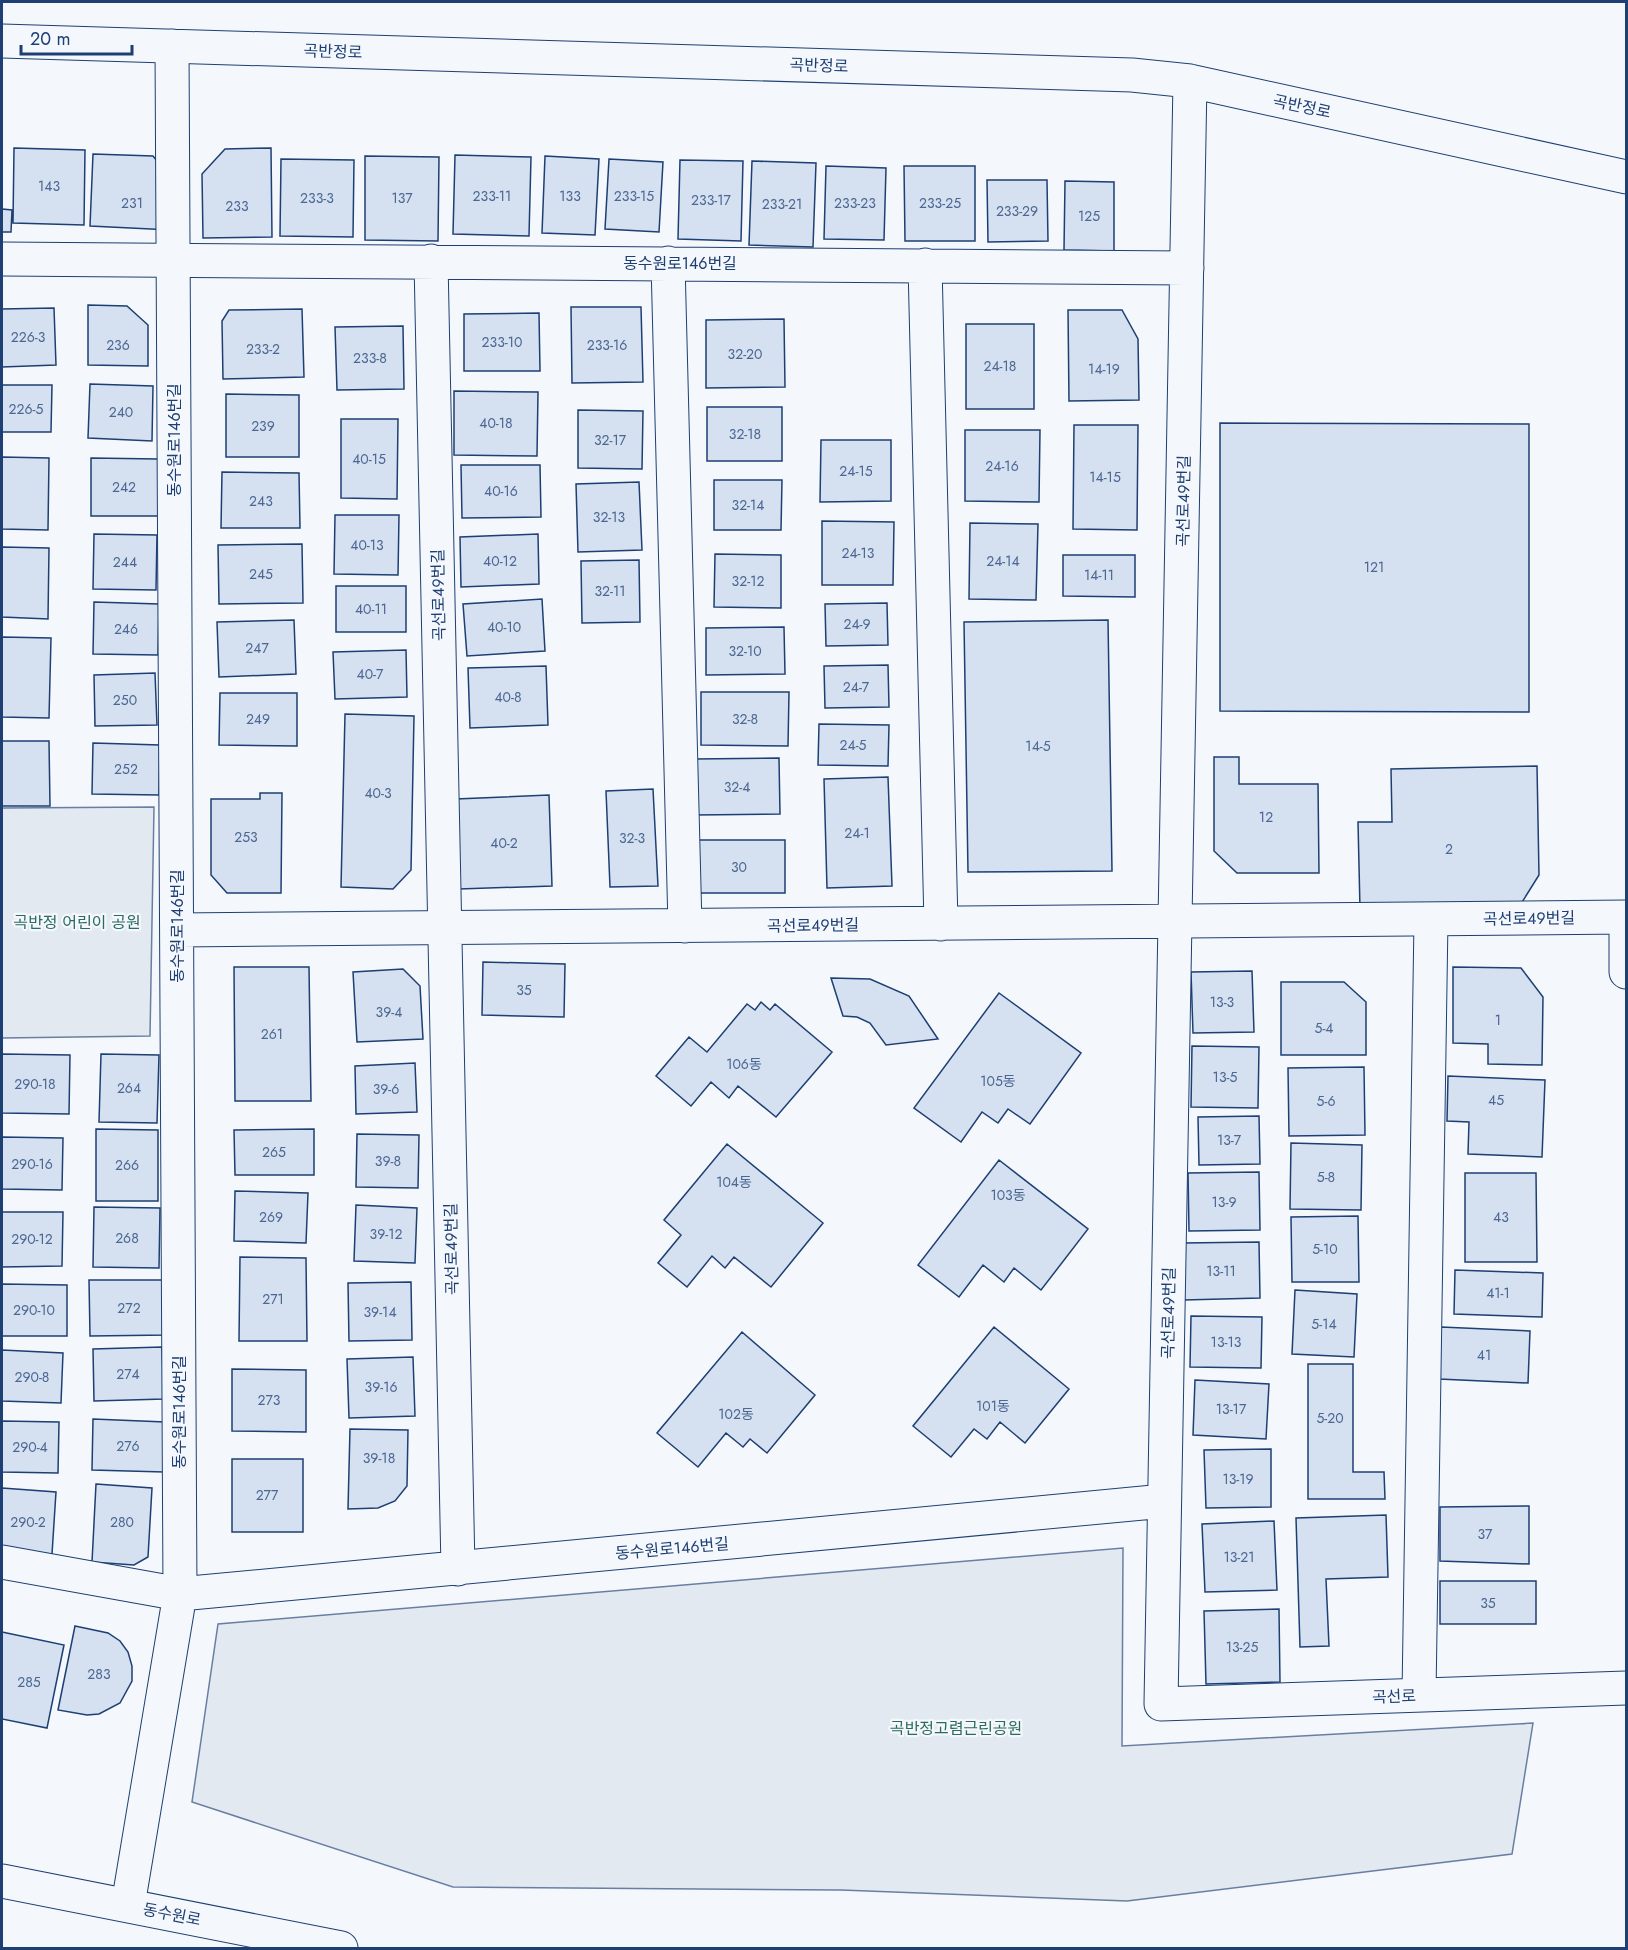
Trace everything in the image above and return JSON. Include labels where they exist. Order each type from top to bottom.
[{"type":"street","name":"곡반정로","points":[[2,41],[1120,74],[1190,81],[1626,177]]},
{"type":"street","name":"동수원로146번길","points":[[128,1905],[180,1594],[172,46]]},
{"type":"street","name":"곡선로49번길","points":[[1161,1704],[1190,81]]},
{"type":"street","name":"동수원로146번길","points":[[2,259],[1187,268]]},
{"type":"street","name":"곡선로49번길","points":[[431,261],[458,1569]]},
{"type":"street","points":[[668,263],[685,926]]},
{"type":"street","points":[[925,265],[941,924]]},
{"type":"street","name":"곡선로49번길","points":[[177,930],[1626,918]]},
{"type":"street","points":[[1626,918],[1626,972]]},
{"type":"street","points":[[1419,1695],[1431,920]]},
{"type":"street","name":"동수원로146번길","points":[[2,1562],[180,1594],[1164,1501]]},
{"type":"street","name":"곡선로","points":[[1161,1704],[1626,1688]]},
{"type":"street","name":"동수원로","points":[[2,1881],[341,1948]]},
{"type":"green space","name":"곡반정 어린이 공원","points":[[154,807],[150,1036],[2,1038],[2,808]]},
{"type":"green space","name":"곡반정고렴근린공원","points":[[1123,1548],[1122,1746],[1533,1723],[1512,1854],[1127,1901],[841,1890],[453,1887],[192,1802],[218,1624]]},
{"type":"building","points":[[14,148],[85,150],[84,225],[13,223]]},
{"type":"building","points":[[271,148],[272,237],[203,238],[202,174],[225,149]]},
{"type":"building","points":[[93,154],[153,156],[173,181],[171,230],[90,226]]},
{"type":"building","points":[[455,155],[531,157],[529,236],[453,234]]},
{"type":"building","points":[[365,156],[439,157],[438,241],[365,240]]},
{"type":"building","points":[[545,156],[599,159],[595,235],[542,233]]},
{"type":"building","points":[[281,159],[354,160],[353,237],[280,236]]},
{"type":"building","points":[[609,159],[663,162],[659,232],[605,229]]},
{"type":"building","points":[[680,160],[743,161],[741,241],[678,239]]},
{"type":"building","points":[[752,161],[816,163],[813,247],[749,245]]},
{"type":"building","points":[[826,166],[886,168],[884,240],[824,239]]},
{"type":"building","points":[[904,166],[975,166],[975,241],[905,241]]},
{"type":"building","points":[[987,180],[1047,180],[1048,241],[988,242]]},
{"type":"building","points":[[1065,181],[1114,182],[1114,251],[1064,250]]},
{"type":"building","points":[[2,209],[12,210],[11,232],[2,232]]},
{"type":"building","points":[[88,305],[127,306],[148,325],[148,366],[88,365]]},
{"type":"building","points":[[571,307],[641,307],[643,382],[572,383]]},
{"type":"building","points":[[54,308],[56,365],[2,367],[2,309]]},
{"type":"building","points":[[302,309],[304,377],[223,379],[222,321],[229,310]]},
{"type":"building","points":[[1068,310],[1122,310],[1138,339],[1139,400],[1069,401]]},
{"type":"building","points":[[539,313],[540,371],[464,371],[464,314]]},
{"type":"building","points":[[784,319],[785,387],[706,388],[706,320]]},
{"type":"building","points":[[966,324],[1034,324],[1034,409],[966,409]]},
{"type":"building","points":[[403,326],[404,389],[337,390],[335,327]]},
{"type":"building","points":[[90,384],[153,386],[152,441],[88,438]]},
{"type":"building","points":[[2,385],[52,385],[51,432],[2,432]]},
{"type":"building","points":[[454,391],[538,392],[537,456],[454,455]]},
{"type":"building","points":[[226,394],[299,395],[299,457],[226,457]]},
{"type":"building","points":[[707,407],[782,407],[782,461],[707,461]]},
{"type":"building","points":[[578,410],[643,411],[642,469],[578,468]]},
{"type":"building","points":[[341,419],[398,419],[397,499],[341,498]]},
{"type":"building","points":[[1220,423],[1529,424],[1529,712],[1220,711]]},
{"type":"building","points":[[1074,425],[1138,425],[1137,530],[1073,529]]},
{"type":"building","points":[[965,430],[1040,430],[1039,502],[965,501]]},
{"type":"building","points":[[821,440],[891,440],[891,501],[820,502]]},
{"type":"building","points":[[2,457],[49,458],[48,530],[2,529]]},
{"type":"building","points":[[91,458],[158,459],[158,516],[91,516]]},
{"type":"building","points":[[461,465],[540,465],[541,517],[462,518]]},
{"type":"building","points":[[222,472],[299,473],[300,528],[221,528]]},
{"type":"building","points":[[714,480],[782,480],[781,530],[714,530]]},
{"type":"building","points":[[639,482],[642,550],[578,552],[576,484]]},
{"type":"building","points":[[335,515],[399,515],[398,575],[334,574]]},
{"type":"building","points":[[822,521],[894,522],[893,585],[822,585]]},
{"type":"building","points":[[970,523],[1038,524],[1036,600],[969,599]]},
{"type":"building","points":[[94,534],[157,535],[156,590],[93,589]]},
{"type":"building","points":[[538,534],[539,584],[461,587],[460,537]]},
{"type":"building","points":[[302,544],[303,603],[219,604],[218,545]]},
{"type":"building","points":[[2,547],[49,548],[48,619],[2,617]]},
{"type":"building","points":[[715,554],[781,555],[781,608],[714,607]]},
{"type":"building","points":[[1063,555],[1135,555],[1135,597],[1063,596]]},
{"type":"building","points":[[639,560],[640,622],[582,623],[581,561]]},
{"type":"building","points":[[336,586],[406,586],[406,632],[336,632]]},
{"type":"building","points":[[542,599],[545,651],[467,656],[463,604]]},
{"type":"building","points":[[94,602],[159,604],[158,655],[93,654]]},
{"type":"building","points":[[887,603],[888,645],[826,646],[825,604]]},
{"type":"building","points":[[294,620],[296,674],[219,677],[217,622]]},
{"type":"building","points":[[1108,620],[1112,871],[968,872],[964,622]]},
{"type":"building","points":[[784,627],[785,674],[706,675],[706,628]]},
{"type":"building","points":[[2,637],[51,638],[49,718],[2,717]]},
{"type":"building","points":[[406,650],[407,697],[335,699],[333,652]]},
{"type":"building","points":[[888,665],[889,707],[825,708],[824,666]]},
{"type":"building","points":[[546,666],[548,725],[470,728],[468,668]]},
{"type":"building","points":[[155,673],[157,725],[95,726],[94,675]]},
{"type":"building","points":[[701,692],[789,692],[788,746],[701,745]]},
{"type":"building","points":[[220,693],[297,693],[297,746],[219,745]]},
{"type":"building","points":[[345,714],[414,716],[411,870],[393,889],[341,887]]},
{"type":"building","points":[[819,724],[889,725],[888,766],[818,765]]},
{"type":"building","points":[[2,741],[49,741],[50,806],[2,806]]},
{"type":"building","points":[[93,743],[160,745],[159,795],[92,794]]},
{"type":"building","points":[[1214,757],[1239,757],[1239,784],[1318,784],[1319,873],[1237,873],[1214,851]]},
{"type":"building","points":[[779,758],[780,814],[695,815],[694,759]]},
{"type":"building","points":[[1537,766],[1539,875],[1519,907],[1360,909],[1358,822],[1392,822],[1391,769]]},
{"type":"building","points":[[888,777],[892,886],[827,888],[824,779]]},
{"type":"building","points":[[653,789],[658,886],[610,887],[606,791]]},
{"type":"building","points":[[260,793],[282,793],[281,893],[227,893],[211,875],[211,799],[260,799]]},
{"type":"building","points":[[549,795],[552,886],[459,889],[456,799]]},
{"type":"building","points":[[693,840],[785,840],[785,893],[693,893]]},
{"type":"building","points":[[483,962],[565,964],[564,1017],[482,1015]]},
{"type":"building","points":[[234,967],[309,967],[311,1101],[235,1101]]},
{"type":"building","points":[[1453,967],[1521,968],[1543,997],[1542,1065],[1488,1064],[1488,1044],[1453,1043]]},
{"type":"building","points":[[403,969],[420,986],[423,1039],[357,1042],[353,972]]},
{"type":"building","points":[[1252,971],[1254,1032],[1193,1033],[1191,972]]},
{"type":"building","points":[[831,978],[870,979],[909,996],[938,1039],[886,1045],[870,1023],[857,1017],[843,1016]]},
{"type":"building","points":[[1281,982],[1344,982],[1366,1002],[1366,1055],[1281,1055]]},
{"type":"building","points":[[999,993],[1081,1053],[1030,1124],[1008,1109],[998,1123],[982,1112],[961,1142],[914,1108]]},
{"type":"building","points":[[761,1002],[770,1010],[775,1004],[832,1052],[776,1117],[738,1086],[729,1098],[711,1082],[691,1106],[656,1076],[689,1037],[707,1052],[747,1004],[755,1010]]},
{"type":"building","points":[[1192,1046],[1259,1047],[1258,1108],[1191,1107]]},
{"type":"building","points":[[2,1054],[70,1055],[69,1114],[2,1113]]},
{"type":"building","points":[[101,1054],[159,1055],[157,1123],[99,1122]]},
{"type":"building","points":[[415,1063],[417,1112],[356,1114],[355,1066]]},
{"type":"building","points":[[1364,1067],[1365,1135],[1289,1136],[1288,1068]]},
{"type":"building","points":[[1448,1076],[1545,1080],[1542,1157],[1468,1154],[1469,1122],[1447,1121]]},
{"type":"building","points":[[1259,1116],[1260,1164],[1199,1165],[1198,1117]]},
{"type":"building","points":[[96,1129],[158,1130],[158,1201],[96,1201]]},
{"type":"building","points":[[314,1129],[314,1175],[235,1175],[234,1130]]},
{"type":"building","points":[[357,1134],[419,1135],[418,1188],[356,1187]]},
{"type":"building","points":[[2,1137],[63,1138],[62,1190],[2,1189]]},
{"type":"building","points":[[1291,1143],[1362,1145],[1361,1210],[1290,1209]]},
{"type":"building","points":[[727,1144],[823,1223],[771,1287],[734,1257],[725,1268],[712,1256],[687,1287],[658,1263],[681,1235],[664,1220]]},
{"type":"building","points":[[999,1160],[1088,1229],[1041,1290],[1014,1268],[1004,1282],[983,1265],[959,1297],[918,1265]]},
{"type":"building","points":[[1259,1172],[1260,1230],[1189,1231],[1188,1173]]},
{"type":"building","points":[[1465,1173],[1536,1173],[1537,1262],[1465,1262]]},
{"type":"building","points":[[235,1191],[308,1193],[306,1243],[234,1241]]},
{"type":"building","points":[[356,1205],[417,1208],[415,1263],[354,1261]]},
{"type":"building","points":[[94,1207],[160,1208],[159,1268],[93,1267]]},
{"type":"building","points":[[2,1212],[63,1212],[62,1266],[2,1267]]},
{"type":"building","points":[[1358,1216],[1359,1282],[1292,1282],[1291,1217]]},
{"type":"building","points":[[1259,1242],[1260,1298],[1184,1300],[1183,1243]]},
{"type":"building","points":[[240,1257],[306,1258],[307,1341],[239,1341]]},
{"type":"building","points":[[1455,1270],[1543,1273],[1542,1317],[1454,1314]]},
{"type":"building","points":[[89,1280],[169,1280],[169,1335],[90,1336]]},
{"type":"building","points":[[411,1282],[412,1340],[349,1341],[348,1283]]},
{"type":"building","points":[[2,1284],[67,1285],[67,1336],[2,1336]]},
{"type":"building","points":[[1295,1290],[1357,1294],[1354,1357],[1292,1354]]},
{"type":"building","points":[[1191,1316],[1262,1317],[1261,1368],[1190,1367]]},
{"type":"building","points":[[994,1327],[1069,1389],[1025,1443],[1000,1422],[987,1439],[974,1429],[951,1457],[913,1426]]},
{"type":"building","points":[[1441,1327],[1530,1331],[1528,1383],[1439,1379]]},
{"type":"building","points":[[742,1332],[815,1395],[767,1453],[750,1439],[743,1447],[726,1433],[698,1467],[657,1433]]},
{"type":"building","points":[[162,1347],[164,1399],[94,1401],[93,1349]]},
{"type":"building","points":[[2,1350],[63,1353],[61,1403],[2,1401]]},
{"type":"building","points":[[413,1357],[415,1416],[349,1418],[347,1359]]},
{"type":"building","points":[[1308,1364],[1353,1364],[1353,1472],[1384,1472],[1385,1499],[1308,1499]]},
{"type":"building","points":[[232,1369],[306,1370],[306,1432],[232,1431]]},
{"type":"building","points":[[1195,1380],[1269,1384],[1266,1439],[1193,1435]]},
{"type":"building","points":[[93,1419],[165,1422],[164,1472],[92,1470]]},
{"type":"building","points":[[2,1421],[59,1422],[58,1473],[2,1472]]},
{"type":"building","points":[[350,1429],[408,1430],[407,1486],[395,1501],[378,1508],[348,1509]]},
{"type":"building","points":[[1271,1449],[1271,1507],[1206,1508],[1204,1450]]},
{"type":"building","points":[[232,1459],[303,1459],[303,1532],[232,1532]]},
{"type":"building","points":[[96,1484],[152,1488],[148,1557],[134,1565],[92,1562]]},
{"type":"building","points":[[2,1488],[56,1492],[52,1554],[2,1551]]},
{"type":"building","points":[[1529,1506],[1529,1564],[1440,1561],[1440,1507]]},
{"type":"building","points":[[1386,1515],[1388,1577],[1326,1579],[1329,1646],[1300,1647],[1296,1518]]},
{"type":"building","points":[[1274,1521],[1277,1590],[1205,1592],[1202,1524]]},
{"type":"building","points":[[1440,1581],[1536,1581],[1536,1624],[1440,1624]]},
{"type":"building","points":[[1279,1609],[1280,1682],[1206,1684],[1204,1611]]},
{"type":"building","points":[[75,1626],[108,1633],[120,1641],[128,1652],[132,1666],[132,1681],[120,1703],[99,1714],[87,1715],[58,1710]]},
{"type":"building","points":[[2,1632],[64,1645],[47,1728],[2,1719]]}]
